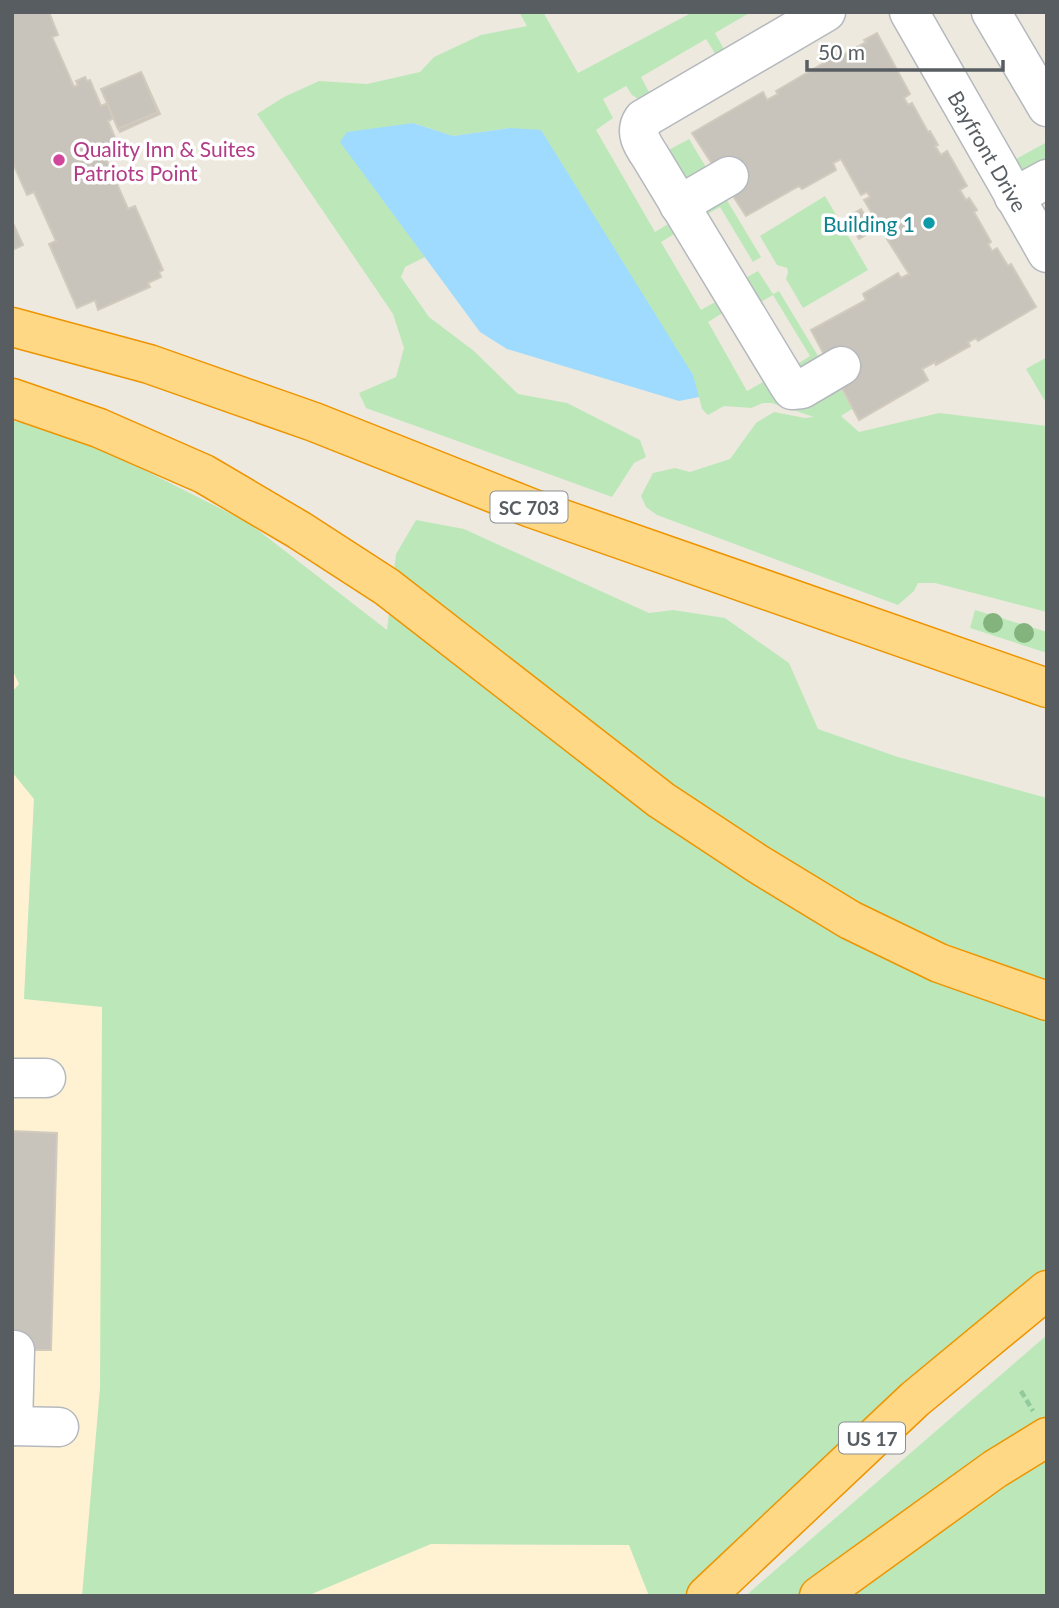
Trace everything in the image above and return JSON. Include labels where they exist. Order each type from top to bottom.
[{"type":"highway","name":"SC 703","points":[[12,327],[161,368],[313,422],[531,508],[1047,688]]},
{"type":"highway","points":[[12,398],[99,428],[204,474],[299,530],[387,587],[661,800],[758,864],[850,920],[939,962],[1047,1001]]},
{"type":"highway","name":"US 17","points":[[706,1596],[915,1399],[1047,1290]]},
{"type":"highway","points":[[819,1596],[995,1469],[1047,1437]]},
{"type":"highway","points":[[857,1596],[893,1558],[995,1469]]},
{"type":"street","points":[[826,12],[643,119],[638,134],[792,390],[802,389],[841,366]]},
{"type":"street","name":"Bayfront Drive","points":[[909,12],[1047,253]]},
{"type":"street","points":[[991,12],[1047,107]]},
{"type":"street","points":[[679,205],[729,176]]},
{"type":"street","points":[[1014,197],[1047,178]]},
{"type":"street","points":[[15,1350],[13,1426],[59,1427]]},
{"type":"shaded area","points":[[12,433],[52,440],[24,999],[122,1008],[89,1596],[12,1596]]},
{"type":"shaded area","points":[[430,1544],[629,1545],[649,1596],[307,1596]]},
{"type":"green space","points":[[519,12],[543,12],[578,73],[693,12],[751,12],[715,33],[725,51],[716,55],[706,39],[641,77],[650,94],[640,100],[632,95],[626,86],[603,99],[613,118],[596,130],[655,232],[670,223],[676,233],[661,242],[701,310],[717,301],[724,312],[708,322],[747,391],[763,382],[839,385],[852,409],[841,416],[859,432],[939,413],[1047,426],[1047,612],[935,583],[918,583],[914,591],[898,605],[657,515],[646,507],[641,496],[653,473],[675,468],[690,472],[730,459],[756,423],[774,412],[805,418],[814,417],[772,403],[751,408],[724,406],[708,415],[702,409],[699,397],[510,128],[453,136],[413,123],[341,142],[425,257],[405,267],[401,277],[429,317],[474,351],[518,394],[567,403],[640,440],[646,457],[634,463],[612,497],[366,408],[359,393],[396,377],[404,348],[393,314],[257,114],[284,97],[319,81],[367,84],[420,72],[434,57],[481,35],[527,26]]},
{"type":"green space","points":[[689,139],[707,169],[683,184],[665,152]]},
{"type":"green space","points":[[1047,142],[1047,167],[1032,175],[1019,170],[1014,160]]},
{"type":"green space","points":[[722,192],[761,257],[753,262],[720,207],[704,216],[700,215]]},
{"type":"green space","points":[[825,196],[868,270],[803,308],[786,279],[787,268],[777,265],[760,236]]},
{"type":"green space","points":[[758,271],[773,294],[779,291],[823,364],[802,377],[790,369],[810,356],[773,295],[757,304],[742,280]]},
{"type":"green space","points":[[1047,357],[1047,400],[1045,401],[1026,369]]},
{"type":"green space","points":[[12,421],[63,429],[249,523],[387,630],[396,554],[416,520],[464,529],[649,613],[673,610],[725,618],[789,663],[818,729],[898,757],[1047,798],[1047,1272],[916,1376],[684,1596],[649,1596],[629,1545],[431,1544],[307,1596],[82,1596],[100,1388],[102,1007],[24,999],[34,799],[12,772],[12,692],[19,684],[12,669]]},
{"type":"green space","points":[[975,610],[1047,632],[1047,653],[970,628]]},
{"type":"green space","points":[[1047,1335],[1047,1596],[746,1596],[751,1591]]},
{"type":"water","points":[[413,123],[453,136],[510,128],[541,130],[693,375],[699,397],[679,401],[507,349],[480,332],[340,142],[347,132]]},
{"type":"building","name":"Quality Inn & Suites Patriots Point","points":[[12,12],[49,12],[58,35],[52,37],[74,87],[78,85],[76,81],[85,77],[87,81],[90,80],[101,106],[108,103],[102,91],[142,74],[160,114],[120,132],[114,118],[108,121],[121,152],[106,159],[128,209],[135,206],[163,270],[159,272],[161,277],[148,283],[150,287],[98,310],[95,300],[77,308],[49,244],[56,241],[34,192],[27,195],[12,161]]},
{"type":"building","name":"Building 1","points":[[877,33],[910,94],[904,98],[908,105],[912,103],[938,145],[935,146],[941,155],[947,151],[967,186],[960,190],[977,210],[974,212],[991,242],[988,244],[992,251],[997,248],[1008,266],[1011,264],[1036,307],[978,341],[976,338],[968,342],[970,346],[936,365],[935,362],[922,369],[928,380],[859,420],[811,330],[866,300],[863,294],[898,273],[901,278],[909,274],[887,239],[896,234],[893,229],[884,234],[864,200],[870,197],[867,192],[861,195],[841,159],[833,163],[836,170],[802,189],[799,186],[746,216],[692,133],[763,92],[767,100],[778,94],[776,91],[839,54],[841,56],[866,42],[864,40]]},
{"type":"building","points":[[141,72],[158,112],[118,129],[101,89]]},
{"type":"building","points":[[861,209],[874,230],[859,239],[846,218]]},
{"type":"building","points":[[12,221],[23,245],[12,250]]},
{"type":"building","points":[[12,1131],[57,1133],[51,1350],[12,1350]]},
{"type":"place","name":"Quality Inn & Suites Patriots Point","points":[[59,160]]},
{"type":"place","name":"Building 1","points":[[929,223]]}]
